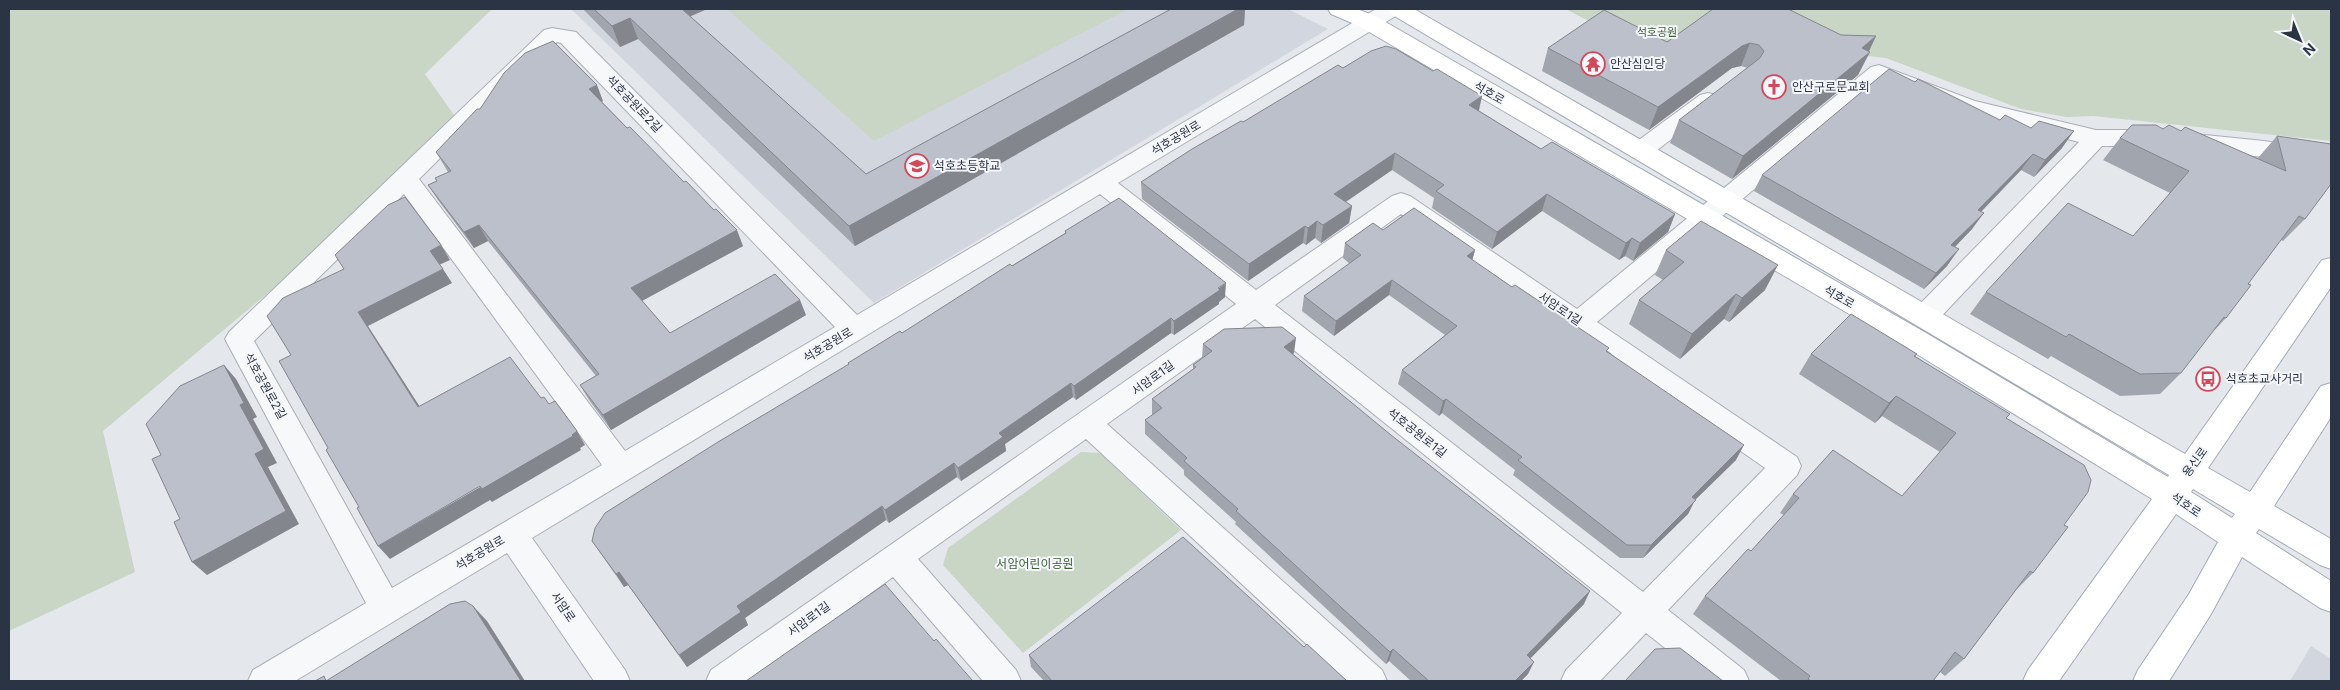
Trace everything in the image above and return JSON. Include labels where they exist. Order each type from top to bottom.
[{"type":"main road","name":"석호로","points":[[1340,9],[1379,15],[1703,218],[1992,386],[2180,483],[2255,510],[2331,555]]},
{"type":"main road","name":"석호로","points":[[1399,9],[1925,316],[2180,483],[2236,538],[2331,598]]},
{"type":"main road","name":"용신로","points":[[2040,681],[2331,267]]},
{"type":"main road","points":[[2150,681],[2200,604],[2236,538],[2331,394]]},
{"type":"street","name":"석호공원로","points":[[264,681],[1102,183],[1379,15]]},
{"type":"street","name":"석호공원로2길","points":[[386,609],[239,340],[406,179],[552,34],[568,37],[854,330]]},
{"type":"street","points":[[1578,322],[1878,72],[1968,107],[2096,138],[2156,138],[2264,149],[2331,159]]},
{"type":"street","points":[[1640,151],[1726,86]]},
{"type":"street","points":[[1925,316],[2096,138]]},
{"type":"street","points":[[406,179],[621,468]]},
{"type":"street","name":"석호공원로1길","points":[[1102,183],[1732,681]]},
{"type":"street","name":"서암로1길","points":[[723,681],[1401,202],[1786,466],[1578,681]]},
{"type":"street","points":[[1088,424],[1370,681]]},
{"type":"street","name":"서암로","points":[[512,534],[613,681]]},
{"type":"street","points":[[896,557],[1004,681]]},
{"type":"shaded area","name":"석호초등학교","points":[[571,9],[1288,9],[1328,29],[874,303]]},
{"type":"shaded area","points":[[2311,646],[2331,659],[2331,681],[2290,681]]},
{"type":"green space","points":[[9,9],[492,9],[425,74],[464,129],[103,431],[135,572],[9,631]]},
{"type":"green space","points":[[727,9],[1128,9],[874,141]]},
{"type":"green space","name":"석호공원","points":[[1566,9],[1727,9],[1660,59]]},
{"type":"green space","points":[[1737,9],[2331,9],[2331,141],[2093,116],[2067,117],[2021,109],[1886,58],[1823,51]]},
{"type":"green space","name":"서암어린이공원","points":[[1081,452],[1100,453],[1181,530],[1023,653],[943,565],[948,548]]},
{"type":"building","points":[[594,9],[682,9],[866,174],[1171,9],[1238,9],[849,226],[630,18],[612,26]]},
{"type":"building","points":[[1713,9],[1788,9],[1841,35],[1876,36],[1862,48],[1870,52],[1743,156],[1679,120],[1760,58],[1764,51],[1759,45],[1750,43],[1742,46],[1658,107],[1548,48],[1604,10],[1667,42]]},
{"type":"building","points":[[553,41],[597,85],[589,89],[627,128],[630,127],[684,182],[686,181],[714,210],[716,209],[737,230],[631,288],[670,333],[775,274],[800,300],[603,415],[580,385],[599,374],[479,225],[464,232],[428,185],[437,181],[435,178],[451,171],[436,152],[477,109],[480,109],[504,73],[525,53]]},
{"type":"building","points":[[1386,46],[1396,49],[1433,71],[1437,69],[1482,96],[1469,105],[1541,149],[1552,142],[1675,214],[1640,243],[1632,238],[1626,243],[1547,194],[1497,232],[1436,191],[1444,185],[1395,153],[1334,194],[1352,206],[1323,225],[1317,221],[1308,228],[1305,226],[1249,264],[1141,182],[1192,149],[1241,121],[1243,122],[1338,65],[1343,68],[1371,51]]},
{"type":"building","points":[[1889,69],[1915,82],[1918,79],[2000,120],[2005,115],[2031,128],[2039,121],[2074,131],[2045,160],[2033,154],[1978,210],[1984,213],[1951,245],[1959,249],[1936,273],[1762,175]]},
{"type":"building","points":[[2132,125],[2156,125],[2163,129],[2169,125],[2181,131],[2185,127],[2286,171],[2277,136],[2331,144],[2331,184],[2305,219],[2299,216],[2248,284],[2251,285],[2181,373],[2140,374],[2069,334],[2066,337],[1986,292],[2068,203],[2133,236],[2189,171],[2120,138]]},
{"type":"building","points":[[405,197],[441,245],[430,251],[443,269],[358,312],[418,407],[510,357],[541,398],[544,397],[549,404],[555,401],[577,431],[573,436],[482,489],[480,486],[378,546],[357,508],[359,507],[326,450],[328,448],[279,361],[291,355],[267,316],[283,298],[344,269],[335,255],[388,205]]},
{"type":"building","points":[[1119,198],[1226,283],[1218,288],[1220,290],[1174,321],[1171,318],[1074,386],[1071,383],[999,433],[1003,437],[958,468],[954,463],[885,510],[882,506],[737,606],[741,612],[679,655],[619,572],[616,574],[592,541],[595,528],[605,513],[900,331],[902,333],[1010,264],[1012,266],[1066,233],[1065,231]]},
{"type":"building","points":[[1414,208],[1475,250],[1467,256],[1512,287],[1515,285],[1609,348],[1606,351],[1744,445],[1692,497],[1696,500],[1651,545],[1627,545],[1518,460],[1522,457],[1446,399],[1443,401],[1402,370],[1457,326],[1392,280],[1336,321],[1304,296],[1361,255],[1345,243],[1373,223],[1383,230]]},
{"type":"building","points":[[1701,221],[1778,265],[1742,298],[1736,294],[1692,334],[1639,300],[1684,262],[1666,250]]},
{"type":"building","points":[[1851,314],[1917,354],[1914,356],[2010,414],[2006,418],[2084,465],[2091,480],[2088,492],[2064,525],[2068,527],[2033,573],[2030,571],[1964,659],[1955,652],[1933,681],[1811,681],[1808,679],[1810,676],[1705,596],[1748,549],[1751,551],[1799,498],[1793,494],[1833,450],[1902,496],[1956,433],[1896,396],[1889,403],[1811,354]]},
{"type":"building","points":[[1282,327],[1296,338],[1284,347],[1391,435],[1590,591],[1527,655],[1534,662],[1515,681],[1429,681],[1393,649],[1390,652],[1236,511],[1238,509],[1184,461],[1187,458],[1145,420],[1162,408],[1152,399],[1196,367],[1193,365],[1212,351],[1203,344],[1224,329]]},
{"type":"building","points":[[224,365],[244,403],[240,405],[264,449],[255,454],[286,511],[192,562],[174,522],[180,519],[152,459],[161,455],[146,424],[180,386]]},
{"type":"building","points":[[1183,537],[1304,647],[1307,644],[1347,681],[1052,681],[1029,655]]},
{"type":"building","points":[[885,584],[934,641],[936,639],[973,681],[746,681]]},
{"type":"building","points":[[465,601],[473,606],[521,681],[326,681],[450,604]]},
{"type":"building","points":[[1680,648],[1723,681],[1625,681],[1655,649]]},
{"type":"building","points":[[324,676],[326,681],[315,681]]},
{"type":"place","name":"안산심인당","points":[[1593,64]]},
{"type":"place","name":"안산구로문교회","points":[[1774,87]]},
{"type":"place","name":"석호초등학교","points":[[917,166]]},
{"type":"place","name":"석호초교사거리","points":[[2208,379]]}]
